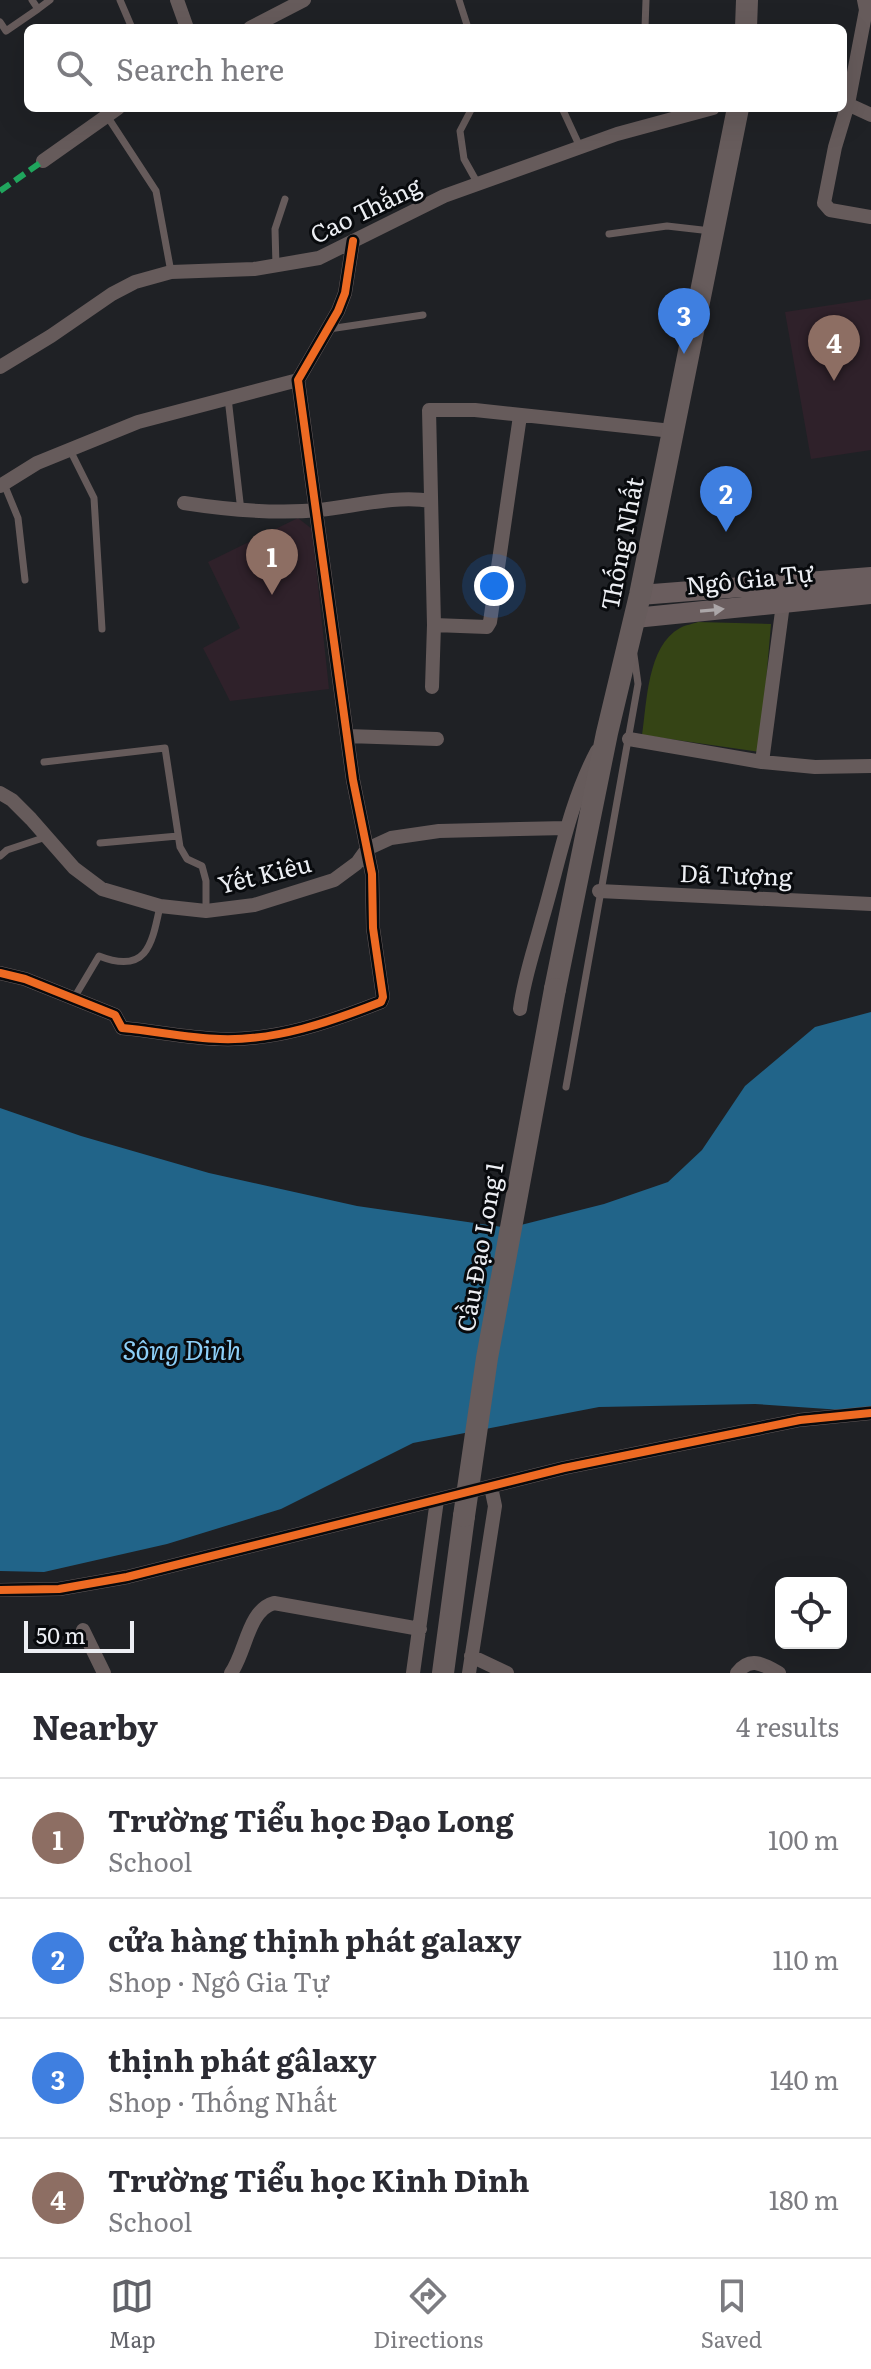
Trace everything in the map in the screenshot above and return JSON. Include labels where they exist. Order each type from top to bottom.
[{"type":"main road","points":[[746,24],[747,0]]},
{"type":"main road","name":"Thống Nhất","points":[[555,989],[618,736],[633,625],[737,112]]},
{"type":"main road","name":"Ngô Gia Tự","points":[[633,625],[871,577]]},
{"type":"main road","name":"Ngô Gia Tự","points":[[640,595],[871,594]]},
{"type":"main road","name":"Cầu Đạo Long 1","points":[[443,1673],[487,1358],[555,989]]},
{"type":"street","points":[[177,0],[186,24]]},
{"type":"street","points":[[258,24],[304,0]]},
{"type":"street","points":[[847,98],[866,10],[864,0]]},
{"type":"street","points":[[847,103],[871,115]]},
{"type":"street","points":[[43,161],[113,112]]},
{"type":"street","name":"Cao Thắng","points":[[0,367],[135,282],[171,272],[276,266],[319,258],[444,196],[617,134],[698,112]]},
{"type":"street","points":[[844,112],[824,203],[830,210],[871,217]]},
{"type":"street","points":[[0,973],[25,979],[115,1015],[122,1028],[220,1039],[295,1031],[381,1002],[383,997],[373,928],[372,874],[347,736],[298,380],[338,311],[345,293],[353,241]]},
{"type":"street","points":[[2,485],[37,463],[138,422],[298,380]]},
{"type":"street","points":[[432,687],[434,625],[429,410],[475,410],[672,431]]},
{"type":"street","points":[[434,625],[478,628],[487,627],[490,622],[520,416]]},
{"type":"street","points":[[184,503],[241,511],[316,510],[413,500],[431,501]]},
{"type":"street","points":[[762,762],[782,594]]},
{"type":"street","points":[[347,736],[437,739]]},
{"type":"street","points":[[520,1009],[523,981],[582,779],[618,736],[762,762],[815,767],[871,766]]},
{"type":"street","name":"Yết Kiêu","points":[[0,793],[12,800],[74,868],[102,889],[160,906],[206,911],[254,905],[334,880],[357,863],[367,849],[391,838],[439,831],[566,828]]},
{"type":"street","name":"Dã Tượng","points":[[599,891],[871,904]]},
{"type":"street","points":[[0,1590],[59,1589],[127,1577],[564,1468],[800,1420],[871,1413]]},
{"type":"street","points":[[469,1673],[495,1506],[491,1487]]},
{"type":"street","points":[[413,1673],[437,1500]]},
{"type":"street","points":[[231,1673],[241,1660],[255,1615],[263,1606],[274,1603],[420,1629]]},
{"type":"street","points":[[83,1630],[104,1673]]},
{"type":"street","points":[[471,1656],[507,1673]]},
{"type":"street","points":[[737,1673],[746,1664],[759,1662],[779,1673]]},
{"type":"lane","points":[[32,0],[38,9]]},
{"type":"lane","points":[[0,22],[6,31],[50,0]]},
{"type":"lane","points":[[120,0],[130,24]]},
{"type":"lane","points":[[459,0],[467,24]]},
{"type":"lane","points":[[645,24],[646,0]]},
{"type":"lane","points":[[113,112],[156,191],[171,272]]},
{"type":"lane","points":[[470,112],[460,131],[464,159],[478,184]]},
{"type":"lane","points":[[564,112],[580,147]]},
{"type":"lane","points":[[276,266],[275,229],[285,199]]},
{"type":"lane","points":[[609,234],[667,226],[713,231]]},
{"type":"lane","points":[[327,329],[423,315]]},
{"type":"lane","points":[[228,398],[241,511]]},
{"type":"lane","points":[[70,450],[94,498],[102,629]]},
{"type":"lane","points":[[2,485],[18,518],[25,580]]},
{"type":"lane","points":[[566,1087],[599,891],[618,736]]},
{"type":"lane","points":[[44,762],[165,748],[180,847],[187,859],[202,866],[206,881],[206,911]]},
{"type":"lane","points":[[100,843],[178,836]]},
{"type":"lane","points":[[0,856],[7,850],[46,837]]},
{"type":"lane","points":[[74,998],[99,956],[116,963],[140,958],[153,944],[160,906]]},
{"type":"shaded area","points":[[871,299],[871,450],[811,459],[785,312]]},
{"type":"shaded area","points":[[298,518],[312,529],[329,689],[230,701],[203,648],[240,628],[208,562]]},
{"type":"green space","points":[[698,622],[771,624],[760,752],[642,735],[650,676],[661,648],[669,636],[680,628]]},
{"type":"water","name":"Sông Dinh","points":[[871,1012],[871,1412],[755,1404],[599,1407],[413,1443],[281,1509],[167,1544],[44,1572],[0,1571],[0,1108],[81,1136],[209,1173],[357,1206],[509,1228],[604,1204],[668,1182],[702,1150],[745,1086],[815,1027]]},
{"type":"marked path","points":[[0,191],[43,161]]},
{"type":"cycle path","points":[[0,973],[25,979],[115,1015],[122,1028],[208,1038],[241,1039],[282,1033],[322,1023],[381,1002],[383,997],[373,928],[372,874],[353,780],[298,380],[338,311],[345,293],[353,241]]},
{"type":"cycle path","points":[[0,1590],[59,1589],[127,1577],[564,1468],[800,1420],[871,1413]]},
{"type":"place","name":"thịnh phát gâlaxy","points":[[684,354]]},
{"type":"place","name":"Trường Tiểu học Kinh Dinh","points":[[834,381]]},
{"type":"place","name":"cửa hàng thịnh phát galaxy","points":[[726,532]]},
{"type":"place","name":"Trường Tiểu học Đạo Long","points":[[272,595]]}]
